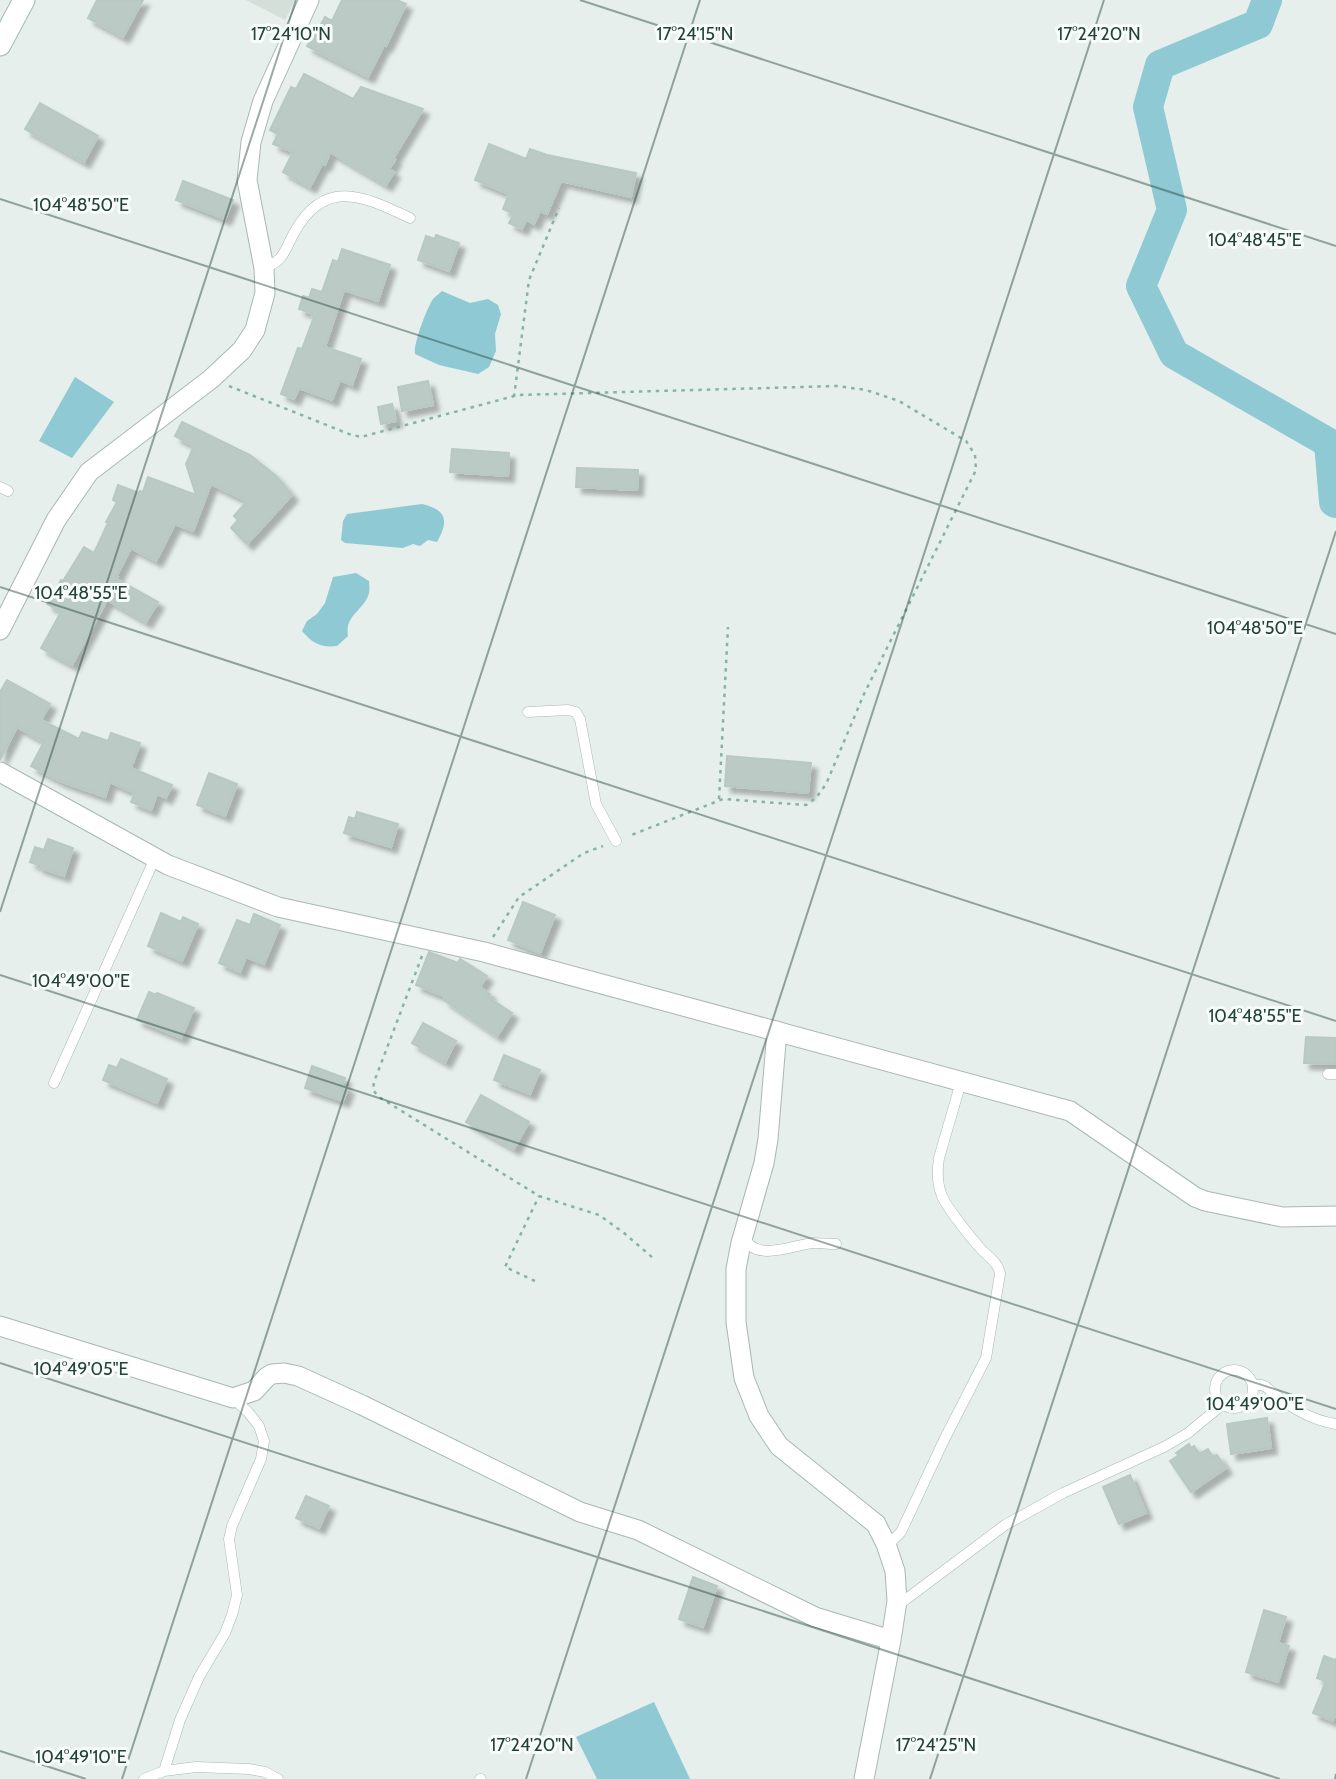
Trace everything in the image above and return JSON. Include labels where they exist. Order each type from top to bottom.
[{"type":"street","points":[[0,45],[24,0]]},
{"type":"street","points":[[0,630],[56,520],[89,472],[211,379],[243,350],[255,330],[265,293],[264,268],[247,180],[251,142],[263,102],[309,0]]},
{"type":"street","points":[[0,772],[168,865],[278,908],[484,952],[1070,1111],[1195,1197],[1205,1201],[1282,1217],[1336,1216]]},
{"type":"street","points":[[777,1031],[764,1163],[736,1269],[736,1322],[744,1378],[759,1416],[779,1446],[876,1524],[895,1571],[896,1606],[891,1640],[864,1779]]},
{"type":"street","points":[[0,1326],[233,1398],[254,1391],[272,1374],[298,1376],[580,1512],[638,1530],[815,1617],[891,1640]]},
{"type":"lane","points":[[264,268],[276,264],[283,256],[305,216],[322,201],[348,195],[376,202],[410,219]]},
{"type":"lane","points":[[528,712],[576,712],[580,719],[596,804],[617,841]]},
{"type":"lane","points":[[54,1083],[155,858]]},
{"type":"lane","points":[[884,1541],[894,1540],[901,1532],[986,1358],[1000,1274],[997,1264],[974,1241],[943,1197],[937,1170],[961,1082]]},
{"type":"lane","points":[[743,1235],[753,1248],[765,1251],[779,1251],[813,1243],[836,1244]]},
{"type":"lane","points":[[1230,1370],[1247,1374],[1253,1385],[1251,1398],[1241,1407],[1228,1408],[1218,1400],[1214,1387],[1219,1376],[1230,1370]]},
{"type":"lane","points":[[1253,1385],[1266,1387],[1294,1409],[1336,1424]]},
{"type":"lane","points":[[164,1771],[180,1720],[199,1677],[225,1633],[237,1595],[229,1539],[261,1459],[264,1441],[259,1426],[233,1398]]},
{"type":"lane","points":[[896,1606],[1005,1525],[1063,1493],[1164,1447],[1188,1433],[1222,1405]]},
{"type":"lane","points":[[144,1779],[164,1771],[196,1767],[249,1769],[265,1772],[278,1779]]},
{"type":"path","points":[[514,397],[528,280],[559,208]]},
{"type":"path","points":[[211,379],[361,438],[518,395],[837,386],[866,390],[899,401],[966,441],[975,455],[976,470],[969,485],[864,694],[827,782],[813,801],[806,805],[723,799],[584,853],[519,897],[484,952]]},
{"type":"path","points":[[719,801],[729,628]]},
{"type":"path","points":[[428,940],[373,1090],[379,1097],[540,1196],[599,1215],[653,1258]]},
{"type":"path","points":[[535,1281],[505,1267],[540,1196]]},
{"type":"shaded area","points":[[246,0],[295,0],[285,20]]},
{"type":"water","points":[[442,291],[470,303],[488,299],[498,305],[501,314],[495,334],[496,351],[489,367],[478,374],[439,365],[415,354],[418,335],[427,310],[433,299]]},
{"type":"water","points":[[75,377],[114,402],[72,458],[39,441]]},
{"type":"water","points":[[422,504],[437,510],[443,517],[443,528],[437,542],[428,540],[420,546],[413,544],[403,548],[345,543],[341,540],[343,521],[347,514]]},
{"type":"water","points":[[356,573],[369,581],[369,592],[367,599],[349,623],[348,636],[337,646],[313,642],[302,631],[307,621],[317,614],[325,603],[333,577]]},
{"type":"water","points":[[654,1702],[690,1779],[597,1779],[576,1737]]},
{"type":"building","points":[[97,0],[143,0],[123,37],[88,18]]},
{"type":"building","points":[[342,0],[397,0],[406,4],[368,77],[307,46],[325,17],[332,21]]},
{"type":"building","points":[[304,74],[353,99],[361,87],[423,109],[393,159],[395,160],[389,169],[394,172],[386,185],[330,152],[325,165],[322,164],[310,187],[283,172],[293,152],[273,144],[278,134],[270,130],[291,87],[296,89]]},
{"type":"building","points":[[40,103],[98,136],[84,162],[25,129]]},
{"type":"building","points":[[489,144],[526,159],[530,149],[636,173],[631,197],[561,181],[547,214],[540,211],[534,224],[526,220],[522,229],[509,223],[514,214],[503,209],[509,194],[475,180]]},
{"type":"building","points":[[183,181],[233,200],[225,219],[176,200]]},
{"type":"building","points":[[436,235],[459,243],[449,271],[418,260],[426,236],[435,239]]},
{"type":"building","points":[[342,249],[390,265],[378,301],[344,290],[325,347],[361,359],[352,385],[340,380],[332,400],[299,388],[294,399],[281,394],[298,348],[302,349],[314,317],[313,314],[299,309],[303,296],[309,298],[312,289],[322,292],[333,260],[338,262]]},
{"type":"building","points":[[428,381],[433,405],[402,411],[398,387]]},
{"type":"building","points":[[392,404],[396,421],[381,424],[378,407]]},
{"type":"building","points":[[182,422],[250,455],[276,476],[292,495],[247,544],[231,528],[238,520],[234,516],[247,501],[211,484],[193,531],[175,524],[156,561],[131,548],[116,577],[158,602],[146,622],[107,600],[72,665],[41,648],[61,612],[47,604],[84,547],[94,553],[117,502],[113,500],[118,485],[143,492],[148,477],[196,495],[186,464],[194,446],[175,436]]},
{"type":"building","points":[[452,449],[509,453],[508,476],[450,472]]},
{"type":"building","points":[[577,468],[638,470],[637,490],[576,487]]},
{"type":"building","points":[[7,680],[50,704],[41,720],[79,739],[82,732],[108,741],[111,733],[140,743],[131,768],[172,785],[166,798],[157,794],[151,810],[131,802],[135,793],[110,782],[105,797],[60,781],[31,766],[44,742],[17,727],[0,760],[0,692]]},
{"type":"building","points":[[727,756],[811,763],[808,793],[725,786]]},
{"type":"building","points":[[209,773],[237,784],[225,816],[197,805]]},
{"type":"building","points":[[357,812],[398,824],[391,847],[344,833],[349,817],[355,819]]},
{"type":"building","points":[[48,839],[73,848],[64,876],[30,862],[35,847],[44,850]]},
{"type":"building","points":[[523,902],[555,915],[540,953],[508,940]]},
{"type":"building","points":[[161,913],[181,922],[183,917],[198,924],[182,961],[148,946]]},
{"type":"building","points":[[254,914],[280,925],[264,964],[246,957],[240,972],[219,963],[237,920],[250,925]]},
{"type":"building","points":[[429,952],[458,963],[460,959],[487,976],[480,987],[490,994],[488,997],[512,1013],[497,1036],[444,1000],[446,997],[416,985]]},
{"type":"building","points":[[149,992],[194,1008],[181,1038],[137,1020]]},
{"type":"building","points":[[423,1023],[456,1041],[445,1062],[412,1043]]},
{"type":"building","points":[[1306,1037],[1336,1038],[1336,1064],[1304,1063]]},
{"type":"building","points":[[504,1055],[540,1070],[530,1094],[494,1080]]},
{"type":"building","points":[[121,1059],[167,1079],[157,1103],[103,1080],[109,1065],[117,1068]]},
{"type":"building","points":[[312,1066],[345,1078],[342,1086],[348,1088],[343,1101],[305,1088]]},
{"type":"building","points":[[481,1095],[529,1122],[514,1149],[466,1122]]},
{"type":"building","points":[[1267,1418],[1271,1448],[1231,1454],[1227,1424]]},
{"type":"building","points":[[1189,1444],[1191,1448],[1194,1446],[1199,1454],[1208,1449],[1213,1457],[1217,1455],[1226,1468],[1191,1492],[1170,1461]]},
{"type":"building","points":[[1130,1475],[1146,1513],[1119,1524],[1103,1487]]},
{"type":"building","points":[[306,1496],[329,1506],[319,1528],[296,1518]]},
{"type":"building","points":[[693,1577],[717,1586],[703,1627],[679,1619]]},
{"type":"building","points":[[1264,1610],[1286,1617],[1278,1643],[1289,1646],[1278,1682],[1246,1672]]},
{"type":"building","points":[[1324,1656],[1336,1659],[1336,1713],[1333,1721],[1313,1713],[1326,1681],[1317,1678]]},
{"type":"waterway","points":[[1267,0],[1258,24],[1160,65],[1148,107],[1172,210],[1141,286],[1174,354],[1329,443],[1336,503]]}]
